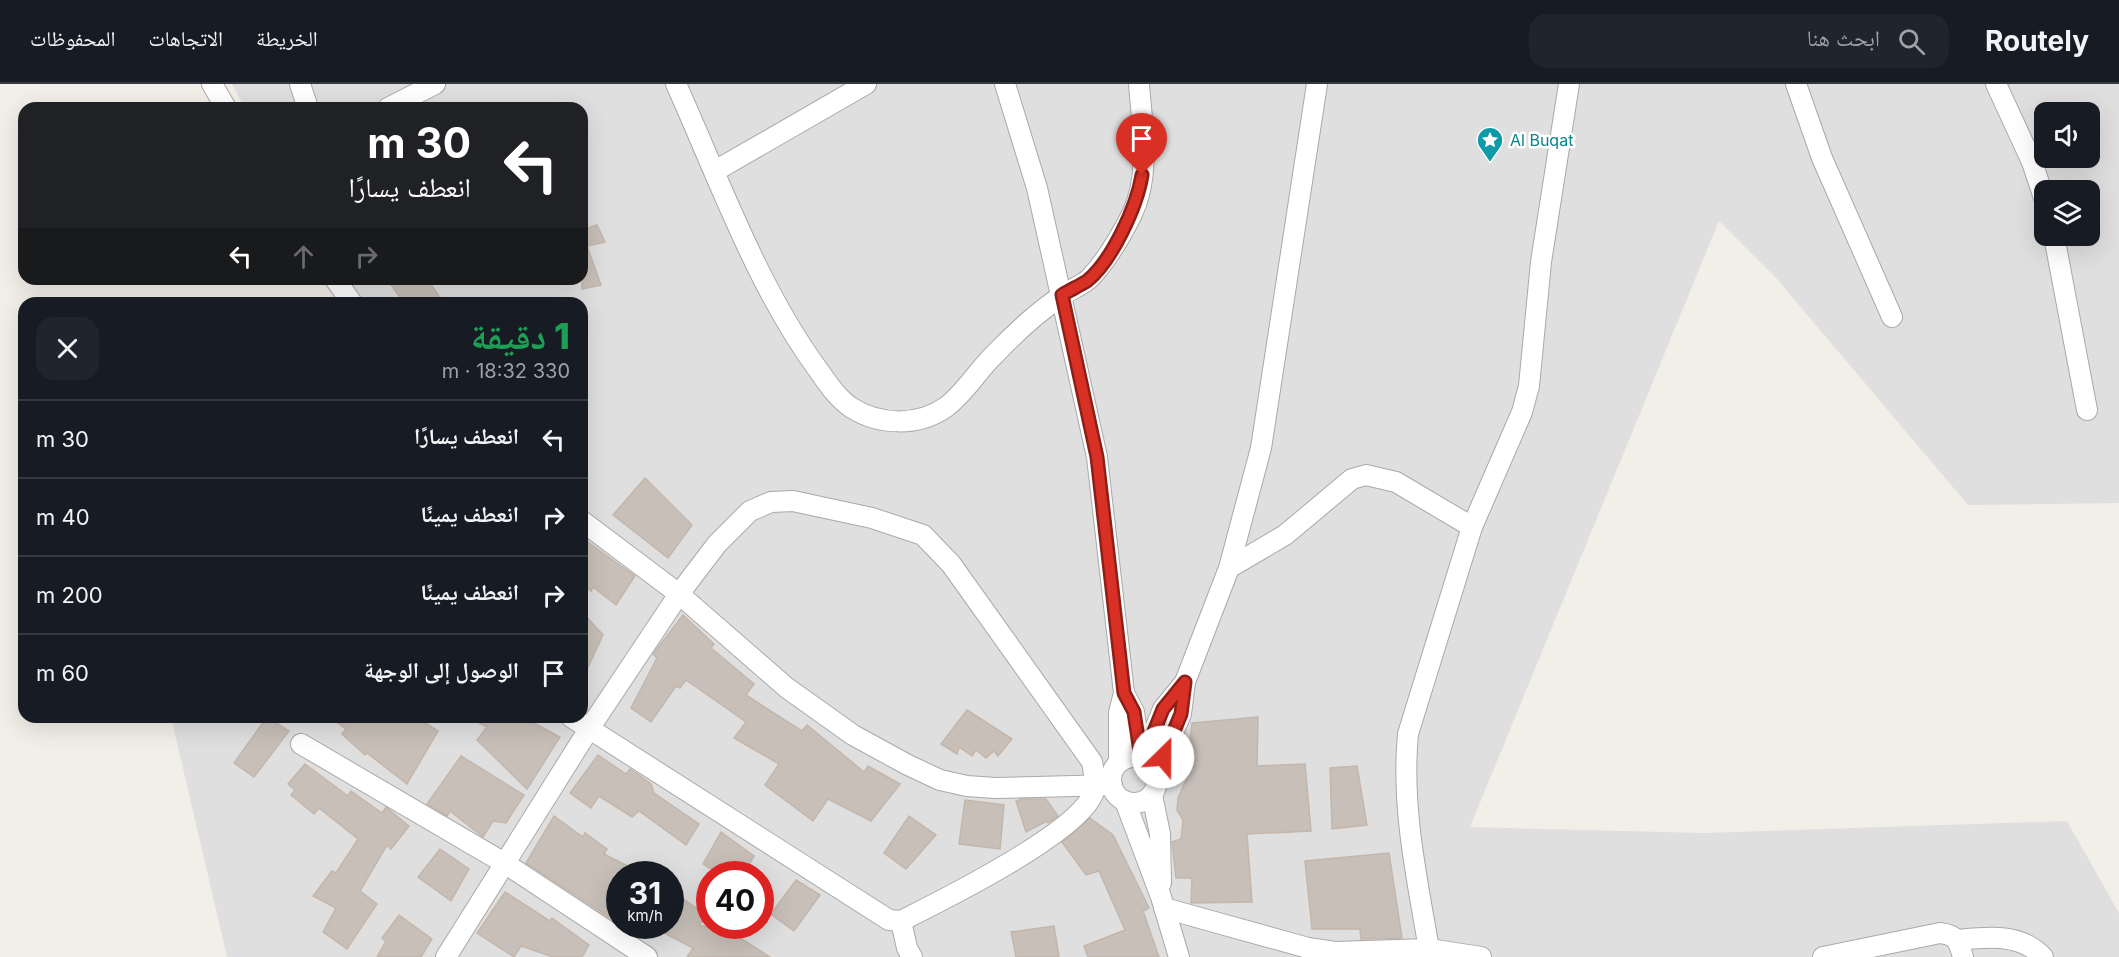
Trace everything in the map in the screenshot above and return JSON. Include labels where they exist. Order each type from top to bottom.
[{"type":"street","points":[[212,84],[222,102]]},
{"type":"street","points":[[300,84],[306,102]]},
{"type":"street","points":[[400,102],[435,84]]},
{"type":"street","points":[[676,84],[765,282],[798,343],[850,407],[870,418],[902,422],[918,419],[945,408],[994,354],[1062,295],[1088,280],[1097,268],[1126,223],[1138,197],[1143,144],[1139,84]]},
{"type":"street","points":[[715,171],[866,84]]},
{"type":"street","points":[[580,723],[889,920],[901,921],[963,891],[1054,833],[1082,810],[1104,786],[1119,762],[1119,713],[1124,693],[1097,457],[1037,188],[1005,84]]},
{"type":"street","points":[[1147,763],[1163,709],[1185,682],[1229,568],[1262,448],[1317,84]]},
{"type":"street","points":[[1429,950],[1413,848],[1406,759],[1408,734],[1473,527],[1522,412],[1529,386],[1541,262],[1569,84]]},
{"type":"street","points":[[1796,84],[1822,158],[1892,317]]},
{"type":"street","points":[[1996,84],[2038,180]]},
{"type":"street","points":[[2056,246],[2086,410]]},
{"type":"street","points":[[1229,568],[1285,535],[1352,479],[1366,475],[1396,482],[1473,527]]},
{"type":"street","points":[[446,957],[589,729],[680,594],[717,544],[750,511],[771,502],[810,503],[872,518],[923,535],[951,564],[1092,762],[1104,786],[1125,801],[1139,803],[1152,795]]},
{"type":"street","points":[[588,525],[680,594],[787,688],[853,735],[908,765],[940,780],[967,786],[1104,786]]},
{"type":"street","points":[[1124,693],[1134,712],[1147,763],[1157,782],[1152,795],[1160,834],[1162,903]]},
{"type":"street","points":[[301,744],[506,864],[647,957]]},
{"type":"street","points":[[1119,762],[1129,758],[1147,763]]},
{"type":"street","points":[[1125,801],[1179,957]]},
{"type":"street","points":[[1162,903],[1308,948],[1335,952],[1429,950],[1481,957]]},
{"type":"street","points":[[901,921],[907,948],[912,957]]},
{"type":"street","points":[[1822,957],[1940,933],[1950,935],[1961,949],[2000,938],[2018,940],[2037,950],[2043,957]]},
{"type":"shaded area","points":[[232,84],[2119,84],[2119,503],[1968,505],[1777,279],[1719,221],[1470,827],[1704,833],[2067,821],[2119,913],[2119,957],[227,957],[172,723],[588,723],[588,297],[352,297],[344,285],[588,285],[588,102],[242,102]]},
{"type":"building","points":[[597,225],[605,242],[588,246],[588,228]]},
{"type":"building","points":[[588,249],[601,285],[582,289],[582,285],[588,285]]},
{"type":"building","points":[[391,285],[431,285],[440,297],[400,297]]},
{"type":"building","points":[[645,478],[692,525],[668,558],[613,515]]},
{"type":"building","points":[[588,542],[635,576],[616,605],[593,587],[591,591],[588,588]]},
{"type":"building","points":[[683,615],[714,644],[711,648],[754,684],[746,695],[802,731],[807,725],[864,772],[868,766],[900,784],[871,821],[828,799],[813,821],[765,785],[779,764],[734,738],[746,722],[686,680],[680,688],[676,686],[651,722],[631,708],[657,658],[653,654]]},
{"type":"building","points":[[588,619],[603,635],[588,667]]},
{"type":"building","points":[[967,710],[1012,739],[998,756],[994,751],[986,758],[976,750],[972,756],[959,747],[957,754],[941,744]]},
{"type":"building","points":[[1258,717],[1257,766],[1305,764],[1311,831],[1247,834],[1252,902],[1191,903],[1192,878],[1176,878],[1172,842],[1181,839],[1183,820],[1177,810],[1178,798],[1186,780],[1192,723]]},
{"type":"building","points":[[263,723],[276,723],[289,731],[254,777],[234,763]]},
{"type":"building","points":[[338,723],[425,723],[438,731],[407,784],[367,753],[365,755],[342,734],[346,729]]},
{"type":"building","points":[[480,723],[534,723],[560,737],[527,789],[477,740],[487,727]]},
{"type":"building","points":[[598,755],[626,774],[630,769],[639,775],[651,784],[654,793],[699,824],[686,845],[639,811],[632,817],[599,796],[591,808],[570,793]]},
{"type":"building","points":[[461,756],[524,795],[506,823],[493,821],[483,837],[450,811],[447,816],[427,804]]},
{"type":"building","points":[[305,764],[348,796],[351,791],[382,813],[386,807],[409,826],[391,849],[387,845],[360,891],[377,904],[347,949],[323,932],[336,908],[313,896],[332,871],[336,873],[358,839],[319,808],[314,814],[291,795],[295,790],[288,784]]},
{"type":"building","points":[[1357,766],[1367,825],[1332,829],[1330,768]]},
{"type":"building","points":[[1046,799],[1058,816],[1026,832],[1016,801]]},
{"type":"building","points":[[965,800],[1004,805],[1000,849],[959,844]]},
{"type":"building","points":[[554,816],[583,837],[585,833],[607,849],[604,854],[618,861],[606,861],[606,915],[526,863]]},
{"type":"building","points":[[909,816],[936,835],[906,869],[884,853]]},
{"type":"building","points":[[1090,818],[1113,835],[1149,908],[1143,911],[1159,957],[1088,957],[1084,946],[1125,930],[1099,871],[1086,875],[1062,842]]},
{"type":"building","points":[[721,832],[754,856],[751,861],[705,861]]},
{"type":"building","points":[[440,849],[469,869],[451,901],[418,877]]},
{"type":"building","points":[[1389,853],[1402,938],[1361,939],[1360,929],[1312,929],[1305,861]]},
{"type":"building","points":[[796,880],[820,895],[794,931],[774,916],[774,910]]},
{"type":"building","points":[[505,892],[550,921],[552,918],[589,945],[582,957],[553,957],[521,946],[514,957],[477,933]]},
{"type":"building","points":[[684,900],[696,908],[696,939],[742,939],[770,957],[687,957],[693,948],[676,939],[684,939]]},
{"type":"building","points":[[399,915],[432,939],[421,957],[377,957],[386,941],[382,938]]},
{"type":"building","points":[[1054,926],[1059,957],[1016,957],[1011,932]]},
{"type":"place","name":"Al Buqat","points":[[1490,163]]},
{"type":"route","points":[[1142,175],[1132,213],[1110,251],[1088,280],[1062,295],[1097,457],[1124,693],[1134,712],[1141,758],[1143,759],[1163,709],[1185,682],[1181,714],[1163,757]]}]
